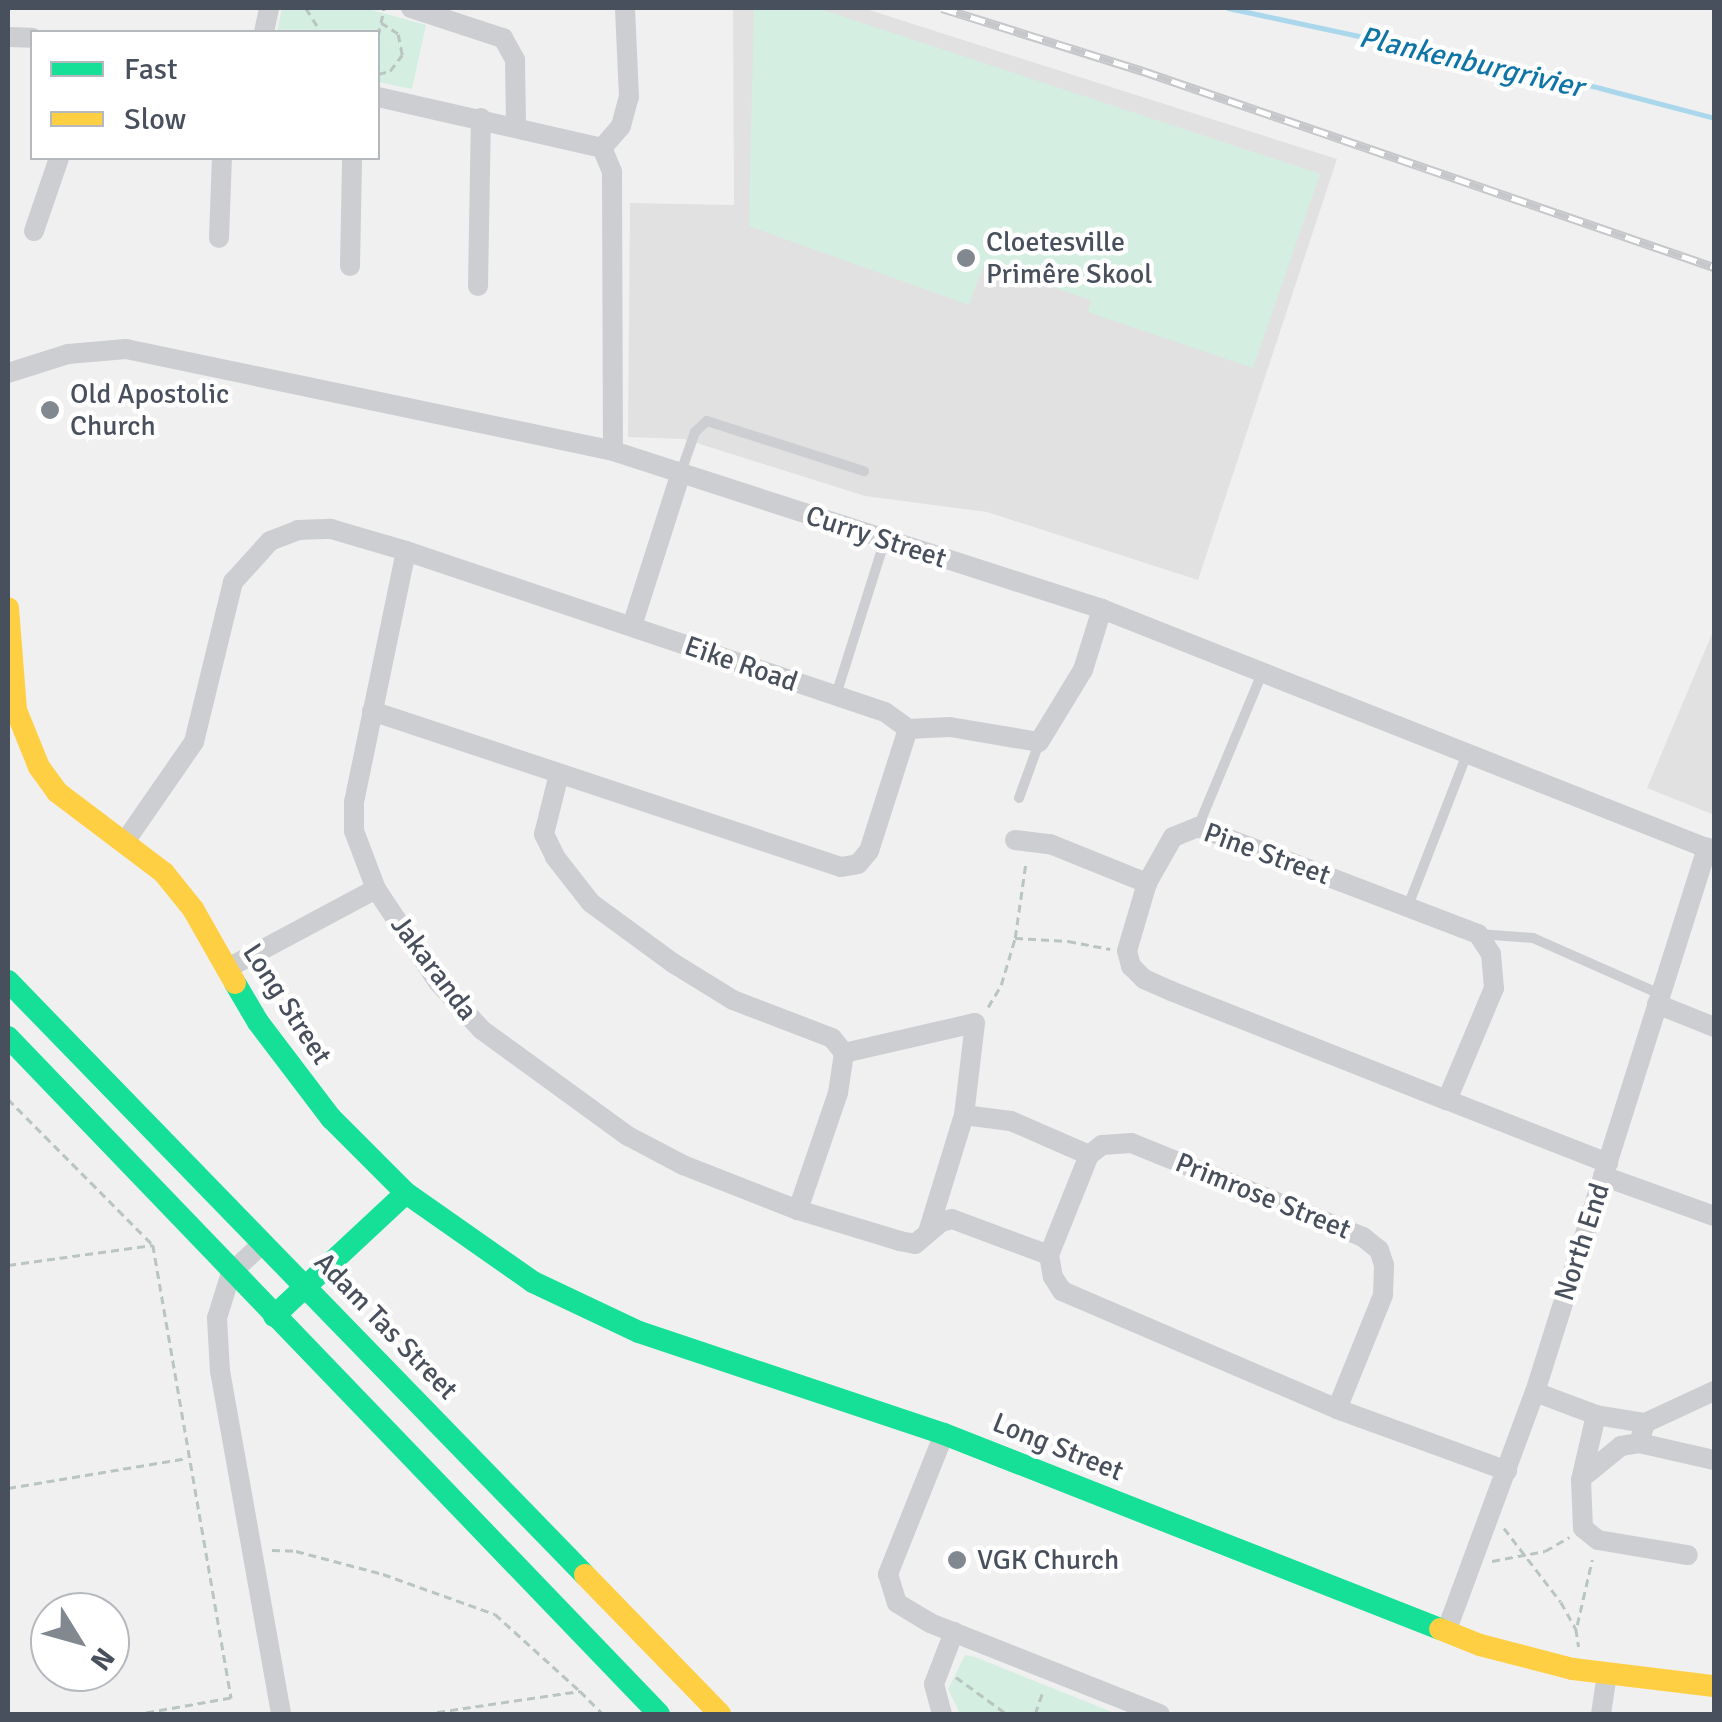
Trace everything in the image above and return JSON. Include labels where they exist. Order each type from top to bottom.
[{"type":"street","points":[[412,8],[503,38],[514,60],[516,126]]},
{"type":"street","points":[[602,148],[626,112],[625,8]]},
{"type":"street","points":[[380,97],[602,148]]},
{"type":"street","points":[[478,286],[481,118]]},
{"type":"street","points":[[602,148],[612,172],[613,451]]},
{"type":"street","points":[[34,231],[58,160]]},
{"type":"street","points":[[219,238],[222,160]]},
{"type":"street","points":[[350,266],[352,160]]},
{"type":"street","name":"Curry Street","points":[[8,373],[68,354],[126,349],[613,451],[1102,609],[1711,849]]},
{"type":"street","points":[[632,626],[681,472]]},
{"type":"street","name":"Eike Road","points":[[124,844],[194,742],[234,582],[249,559],[270,541],[298,530],[331,529],[406,552],[886,712],[908,728]]},
{"type":"street","name":"Jakaranda","points":[[406,552],[352,820],[376,889],[438,982],[482,1030],[517,1060],[628,1136],[683,1165],[798,1210],[907,1243],[915,1244],[928,1232]]},
{"type":"street","name":"Long Street","points":[[8,608],[16,710],[38,767],[57,792],[178,888],[293,1072],[331,1118],[406,1193],[472,1243],[586,1309],[639,1332],[944,1434],[1446,1632],[1573,1669],[1714,1686]]},
{"type":"street","points":[[372,711],[826,863],[851,867],[865,858],[874,842],[908,728],[950,727],[1039,742],[1077,682],[1102,609]]},
{"type":"street","points":[[559,774],[544,834],[554,857],[591,903],[673,964],[733,1000],[832,1038],[844,1053],[838,1093],[798,1210]]},
{"type":"street","name":"Pine Street","points":[[1126,951],[1148,884],[1173,837],[1198,827],[1478,934]]},
{"type":"street","points":[[1022,842],[1050,844],[1148,884]]},
{"type":"street","name":"North End","points":[[1446,1632],[1507,1472],[1711,849]]},
{"type":"street","points":[[226,969],[376,889]]},
{"type":"street","points":[[1446,1100],[1494,988],[1492,954],[1478,934]]},
{"type":"street","points":[[1126,951],[1131,966],[1144,979],[1446,1100],[1714,1216]]},
{"type":"street","name":"Adam Tas Street","points":[[8,981],[720,1714]]},
{"type":"street","points":[[1659,999],[1714,1027]]},
{"type":"street","points":[[844,1053],[975,1023],[964,1115],[928,1232]]},
{"type":"street","points":[[8,1038],[659,1714]]},
{"type":"street","points":[[964,1115],[1011,1122],[1089,1155],[1049,1255],[1053,1277],[1073,1299],[1337,1409],[1507,1472]]},
{"type":"street","name":"Primrose Street","points":[[1089,1155],[1102,1145],[1131,1143],[1363,1237],[1379,1250],[1384,1265],[1382,1294],[1337,1409]]},
{"type":"street","points":[[274,1316],[406,1193]]},
{"type":"street","points":[[928,1232],[952,1219],[1049,1255]]},
{"type":"street","points":[[263,1243],[231,1273],[217,1318],[220,1371],[282,1714]]},
{"type":"street","points":[[1581,1480],[1621,1446],[1714,1391]]},
{"type":"street","points":[[1534,1392],[1714,1460]]},
{"type":"street","points":[[1596,1414],[1581,1480],[1590,1534],[1688,1554]]},
{"type":"street","points":[[944,1434],[888,1574],[897,1603],[954,1632],[1160,1714]]},
{"type":"street","points":[[942,1714],[934,1698],[939,1668],[954,1632]]},
{"type":"street","points":[[1601,1714],[1607,1674]]},
{"type":"lane","points":[[681,472],[696,432],[707,420],[864,471]]},
{"type":"lane","points":[[836,696],[885,540]]},
{"type":"lane","points":[[1198,827],[1262,671]]},
{"type":"lane","points":[[1019,798],[1039,742]]},
{"type":"lane","points":[[1408,906],[1468,753]]},
{"type":"lane","points":[[1478,934],[1532,938],[1659,999]]},
{"type":"path","points":[[306,8],[320,30]]},
{"type":"path","points":[[379,30],[384,8]]},
{"type":"path","points":[[380,74],[390,71],[402,55],[398,34],[381,22]]},
{"type":"path","points":[[975,1023],[1000,984],[1015,938],[1022,842]]},
{"type":"path","points":[[1015,938],[1126,951]]},
{"type":"path","points":[[8,1099],[153,1245],[231,1698],[140,1714]]},
{"type":"path","points":[[8,1265],[153,1245]]},
{"type":"path","points":[[8,1488],[189,1458]]},
{"type":"path","points":[[1491,1511],[1576,1629]]},
{"type":"path","points":[[1472,1561],[1504,1562],[1590,1534],[1576,1629],[1580,1650],[1573,1669]]},
{"type":"path","points":[[253,1551],[313,1555],[383,1574],[495,1614],[602,1714]]},
{"type":"path","points":[[939,1668],[1006,1714]]},
{"type":"path","points":[[1035,1714],[1049,1670]]},
{"type":"path","points":[[424,1714],[580,1692]]},
{"type":"shaded area","name":"Cloetesville Primêre Skool","points":[[733,8],[863,8],[1337,159],[1198,580],[987,512],[865,496],[684,439],[628,437],[630,203],[734,205]]},
{"type":"shaded area","points":[[1714,629],[1714,815],[1647,788]]},
{"type":"green space","points":[[282,8],[365,8],[426,25],[412,89],[380,82],[380,30],[277,30]]},
{"type":"green space","points":[[754,8],[817,8],[1320,174],[1253,368],[1088,312],[1091,300],[984,264],[969,305],[749,226]]},
{"type":"green space","points":[[965,1655],[1117,1714],[960,1714],[948,1689]]},
{"type":"waterway","name":"Plankenburgrivier","points":[[1228,8],[1600,88],[1714,118]]},
{"type":"railway","points":[[942,8],[1143,71],[1714,267]]},
{"type":"traffic: fast","points":[[8,981],[585,1575]]},
{"type":"traffic: fast","points":[[235,983],[258,1022],[331,1118],[406,1193],[533,1282],[639,1332],[944,1434],[1440,1629]]},
{"type":"traffic: fast","points":[[8,1037],[659,1714]]},
{"type":"traffic: fast","points":[[274,1316],[406,1193]]},
{"type":"traffic: slow","points":[[8,608],[16,710],[39,767],[57,792],[164,873],[193,909],[235,983]]},
{"type":"traffic: slow","points":[[585,1575],[720,1714]]},
{"type":"traffic: slow","points":[[1440,1629],[1480,1645],[1573,1669],[1714,1686]]},
{"type":"place","name":"Cloetesville Primêre Skool","points":[[966,258]]},
{"type":"place","name":"Old Apostolic Church","points":[[50,410]]},
{"type":"place","name":"VGK Church","points":[[957,1560]]}]
